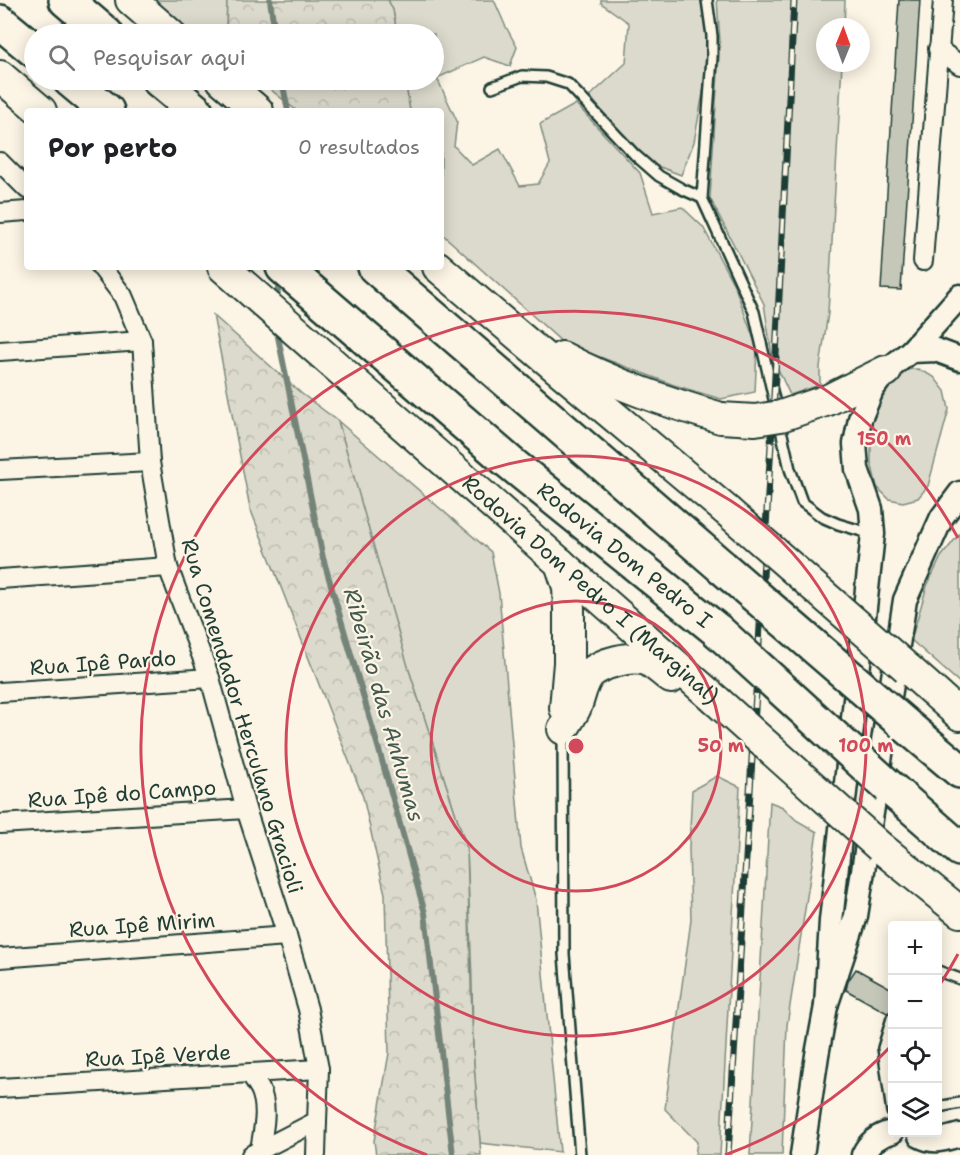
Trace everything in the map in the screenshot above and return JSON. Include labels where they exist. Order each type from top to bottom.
[{"type":"highway","points":[[66,0],[94,24]]},
{"type":"highway","points":[[131,0],[158,24]]},
{"type":"highway","points":[[0,22],[24,42]]},
{"type":"highway","points":[[0,76],[37,108]]},
{"type":"highway","points":[[81,90],[103,108]]},
{"type":"highway","points":[[234,90],[255,108]]},
{"type":"highway","name":"Rodovia Dom Pedro I (Marginal)","points":[[226,270],[880,847],[960,912]]},
{"type":"highway","name":"Rodovia Dom Pedro I","points":[[286,270],[509,462],[718,631],[960,849]]},
{"type":"highway","points":[[378,270],[960,771]]},
{"type":"highway","points":[[441,270],[727,511],[960,714]]},
{"type":"highway","points":[[511,330],[585,369],[677,405],[722,418],[755,420],[781,416],[828,400],[886,371]]},
{"type":"highway","points":[[560,563],[567,587],[570,610],[569,663],[563,729]]},
{"type":"highway","points":[[563,729],[576,708],[589,675],[599,667],[614,661],[647,660],[682,686],[717,701]]},
{"type":"highway","points":[[928,885],[935,910],[960,934]]},
{"type":"street","points":[[922,261],[943,0]]},
{"type":"street","points":[[938,49],[960,65]]},
{"type":"street","points":[[0,162],[24,186]]},
{"type":"street","points":[[0,213],[24,211]]},
{"type":"street","name":"Rua Comendador Herculano Gracioli","points":[[103,270],[123,296],[142,341],[150,462],[168,567],[210,678],[246,808],[308,1009],[319,1069],[316,1155]]},
{"type":"street","points":[[802,1155],[826,1006],[831,921],[873,534],[871,509],[857,469],[855,444],[860,419],[872,390],[886,371],[911,351],[960,296]]},
{"type":"street","points":[[0,351],[142,341]]},
{"type":"street","points":[[911,351],[936,350],[960,359]]},
{"type":"street","points":[[0,470],[150,462]]},
{"type":"street","points":[[826,1006],[856,916],[905,600],[942,517],[960,493]]},
{"type":"street","points":[[0,579],[168,567]]},
{"type":"street","name":"Rua Ipê Pardo","points":[[0,692],[210,678]]},
{"type":"street","name":"Rua Ipê do Campo","points":[[0,824],[246,808]]},
{"type":"street","name":"Rua Ipê Mirim","points":[[0,958],[287,936]]},
{"type":"street","name":"Rua Ipê Verde","points":[[0,1088],[319,1069]]},
{"type":"street","points":[[250,1073],[260,1089],[265,1105],[265,1122],[256,1153]]},
{"type":"street","points":[[256,1153],[317,1117]]},
{"type":"street","points":[[863,1154],[872,1142],[888,1133]]},
{"type":"street","points":[[920,1137],[938,1142],[960,1135]]},
{"type":"street","points":[[918,1137],[928,1143],[936,1155]]},
{"type":"street","points":[[949,1155],[960,1146]]},
{"type":"lane","points":[[707,0],[712,47],[702,198],[754,312],[790,469],[802,502],[822,517],[873,534]]},
{"type":"lane","points":[[492,87],[522,76],[546,77],[568,84],[635,155],[659,176],[702,198]]},
{"type":"lane","points":[[563,729],[564,954],[580,1155]]},
{"type":"lane","points":[[942,973],[960,980]]},
{"type":"lane","points":[[888,1084],[883,1048],[889,1029]]},
{"type":"lane","points":[[942,1106],[960,1103]]},
{"type":"green space","points":[[131,0],[227,0],[226,24],[159,24]]},
{"type":"green space","points":[[227,0],[388,0],[393,10],[395,24],[226,24]]},
{"type":"green space","points":[[388,0],[494,0],[517,47],[510,66],[484,57],[444,75],[444,24],[395,24],[393,10]]},
{"type":"green space","points":[[601,0],[702,0],[712,44],[694,142],[681,175],[639,159],[590,96],[626,63],[629,23],[601,3]]},
{"type":"green space","points":[[717,0],[845,0],[844,18],[816,18],[816,72],[841,72],[828,313],[820,367],[820,385],[790,395],[772,356],[764,304],[710,198],[720,41]]},
{"type":"green space","points":[[271,90],[407,90],[410,108],[293,108]]},
{"type":"green space","points":[[407,90],[443,90],[457,121],[454,146],[472,165],[500,149],[520,186],[538,184],[550,163],[540,124],[576,104],[640,173],[653,213],[682,207],[703,227],[735,287],[757,348],[755,392],[721,399],[674,385],[563,343],[444,236],[444,108],[410,108]]},
{"type":"green space","points":[[213,315],[302,394],[338,421],[409,670],[467,849],[473,1051],[481,1155],[376,1155],[374,1141],[389,1053],[385,894],[363,797],[250,508]]},
{"type":"green space","points":[[918,369],[934,377],[945,391],[949,409],[928,486],[918,498],[903,502],[889,499],[877,487],[871,462],[871,423],[875,399],[899,370]]},
{"type":"green space","points":[[338,421],[491,552],[499,593],[521,848],[536,900],[560,1152],[480,1143],[473,1051],[467,849],[397,634]]},
{"type":"green space","points":[[960,533],[960,683],[911,640],[927,586],[941,557]]},
{"type":"green space","points":[[717,776],[740,787],[720,1155],[695,1155],[697,1142],[665,1109],[691,920],[689,848],[692,790]]},
{"type":"green space","points":[[770,802],[783,807],[796,820],[817,832],[787,1025],[782,1155],[750,1155]]},
{"type":"building","points":[[899,0],[920,0],[901,290],[881,289]]},
{"type":"building","points":[[856,969],[888,987],[888,1013],[846,990],[848,981]]},
{"type":"waterway","name":"Ribeirão das Anhumas","points":[[270,0],[274,24]]},
{"type":"waterway","name":"Ribeirão das Anhumas","points":[[284,90],[287,108]]},
{"type":"waterway","name":"Ribeirão das Anhumas","points":[[277,302],[279,277]]},
{"type":"waterway","name":"Ribeirão das Anhumas","points":[[276,327],[323,558],[425,913],[453,1155]]},
{"type":"railway","points":[[728,1155],[774,395],[794,0]]}]
